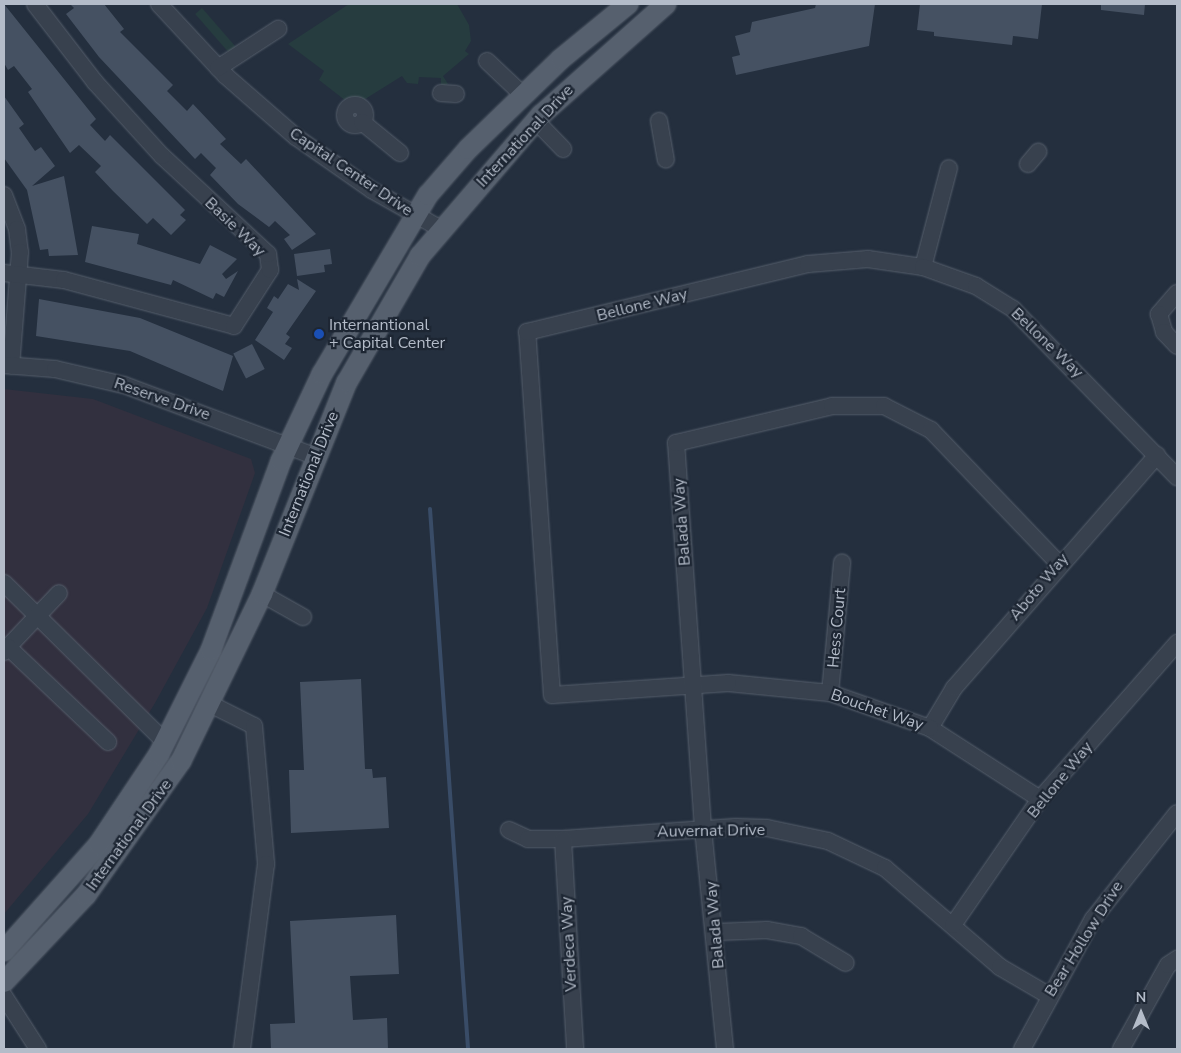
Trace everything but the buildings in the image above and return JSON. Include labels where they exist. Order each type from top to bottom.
[{"type":"main road","name":"International Drive","points":[[4,951],[99,844],[165,742],[211,650],[290,446],[322,374],[418,217],[428,195],[457,162],[523,95],[628,4]]},
{"type":"main road","points":[[580,77],[608,34],[646,4]]},
{"type":"main road","name":"International Drive","points":[[4,982],[48,937],[117,855],[168,782],[210,704],[262,594],[314,456],[347,382],[441,229],[536,121],[580,77],[666,4]]},
{"type":"street","name":"Basie Way","points":[[12,273],[96,287],[234,326],[270,270],[268,254],[156,150],[95,82],[35,4]]},
{"type":"street","name":"Capital Center Drive","points":[[163,5],[218,68],[296,137],[418,217],[441,229]]},
{"type":"street","points":[[218,68],[278,29]]},
{"type":"street","points":[[487,61],[523,95]]},
{"type":"street","points":[[368,116],[400,153]]},
{"type":"street","points":[[536,121],[563,149]]},
{"type":"street","points":[[659,121],[666,158]]},
{"type":"street","points":[[923,267],[948,168]]},
{"type":"street","points":[[4,195],[17,228],[12,273],[7,365]]},
{"type":"street","name":"Bellone Way","points":[[693,684],[552,695],[527,332],[808,264],[868,259],[923,267],[976,286],[1013,309],[1177,477]]},
{"type":"street","points":[[1177,293],[1159,314],[1164,332],[1177,344]]},
{"type":"street","name":"Reserve Drive","points":[[7,365],[54,369],[124,385],[314,456]]},
{"type":"street","name":"Balada Way","points":[[725,1049],[716,932],[704,828],[676,443],[832,406],[884,406],[931,430],[1058,563]]},
{"type":"street","name":"Aboto Way","points":[[930,728],[954,688],[1058,563],[1157,455]]},
{"type":"street","name":"Hess Court","points":[[830,692],[842,563]]},
{"type":"street","points":[[7,589],[165,742]]},
{"type":"street","points":[[60,593],[6,650],[108,742]]},
{"type":"street","points":[[262,594],[303,617]]},
{"type":"street","name":"Bellone Way","points":[[953,925],[1040,799],[1177,643]]},
{"type":"street","name":"Bouchet Way","points":[[693,684],[766,683],[830,692],[930,728],[1040,799]]},
{"type":"street","points":[[210,704],[254,726],[255,736],[266,864],[242,1049]]},
{"type":"street","name":"Bear Hollow Drive","points":[[1022,1049],[1048,995],[1093,919],[1174,825]]},
{"type":"street","name":"Auvernat Drive","points":[[509,830],[528,839],[563,839],[704,828],[767,828],[828,841],[885,868],[1000,967],[1048,995]]},
{"type":"street","name":"Verdeca Way","points":[[563,839],[576,1049]]},
{"type":"street","points":[[716,932],[767,930],[800,936],[846,963]]},
{"type":"street","points":[[1121,1049],[1168,965],[1177,958]]},
{"type":"street","points":[[4,996],[38,1049]]},
{"type":"shaded area","points":[[4,389],[93,399],[251,459],[255,473],[207,608],[155,703],[88,814],[4,914]]},
{"type":"green space","points":[[349,4],[457,4],[469,25],[471,41],[465,51],[469,54],[443,76],[448,84],[441,86],[441,78],[419,77],[418,84],[407,83],[402,76],[362,101],[346,101],[319,80],[324,71],[288,44]]},
{"type":"green space","points":[[202,8],[236,47],[229,53],[195,14]]},
{"type":"waterway","points":[[430,509],[468,1049]]},
{"type":"place","name":"Internantional + Capital Center","points":[[319,334]]}]
